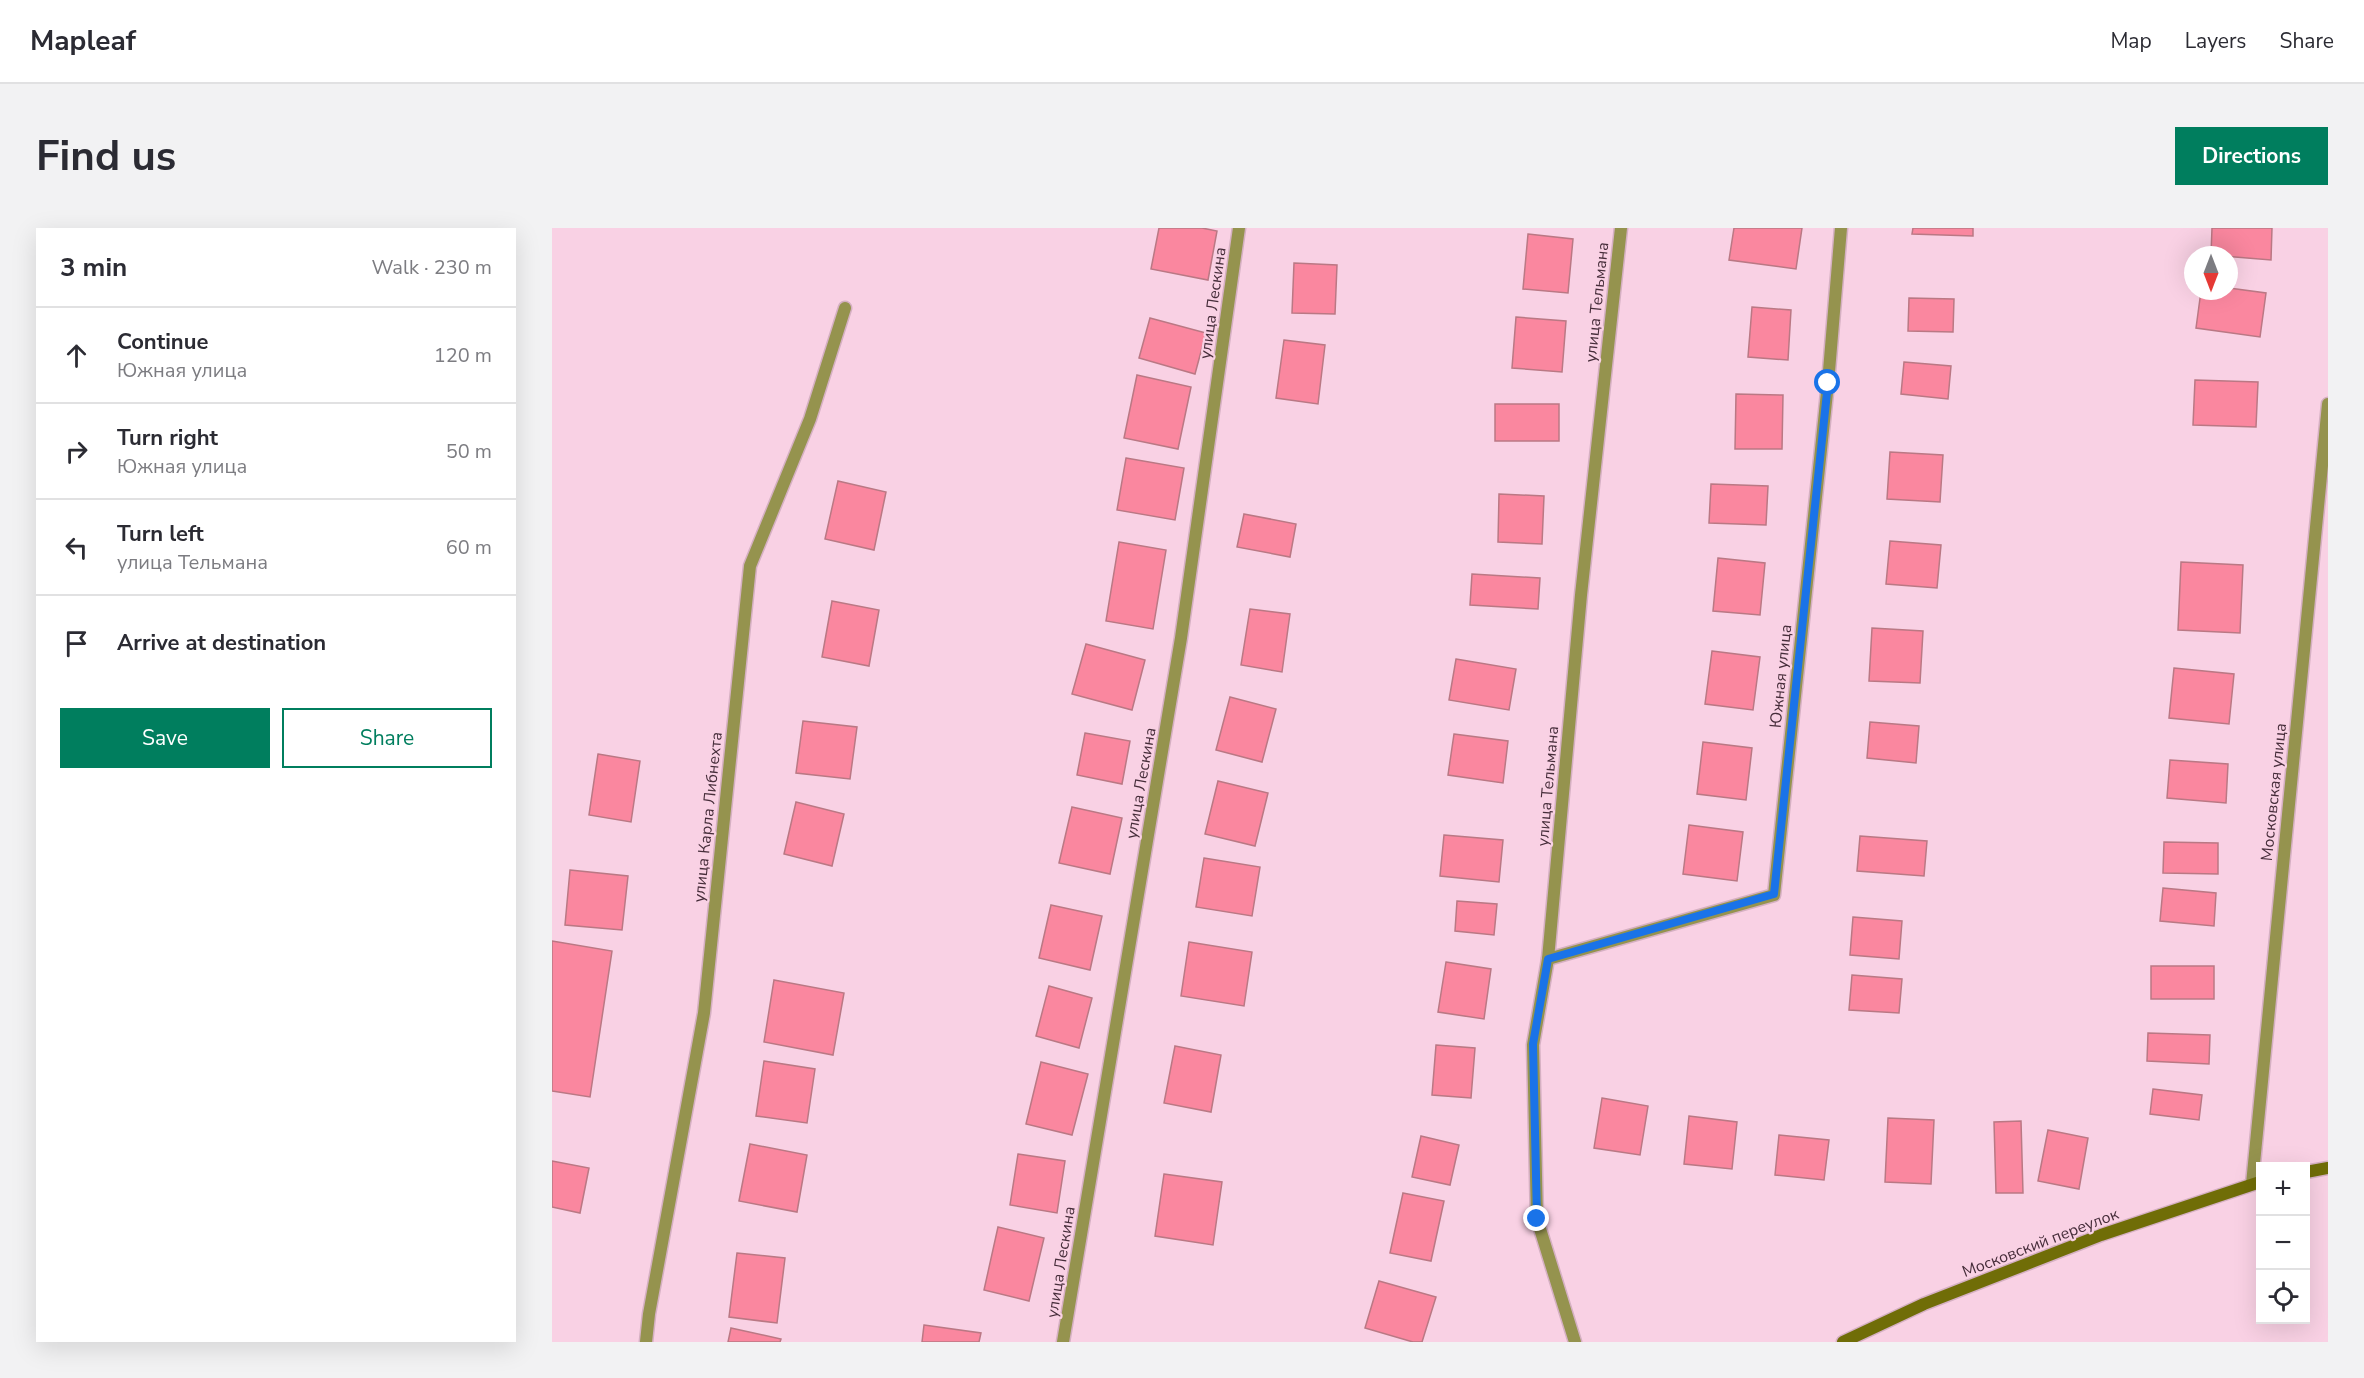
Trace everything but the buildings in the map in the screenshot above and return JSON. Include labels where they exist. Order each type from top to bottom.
[{"type":"street","name":"улица Лескина","points":[[1064,1342],[1181,638],[1239,228]]},
{"type":"street","name":"улица Тельмана","points":[[1575,1342],[1537,1219],[1533,1044],[1548,959],[1580,607],[1621,228]]},
{"type":"street","name":"Южная улица","points":[[1548,959],[1774,894],[1828,383],[1840,228]]},
{"type":"street","name":"улица Карла Либнехта","points":[[646,1342],[649,1314],[704,1013],[750,566],[810,419],[845,308]]},
{"type":"street","name":"Московская улица","points":[[2258,1162],[2328,404]]},
{"type":"street","points":[[2310,1171],[2328,1167]]},
{"type":"street","name":"Московский переулок","points":[[1843,1342],[1935,1299],[2101,1236],[2256,1183]]},
{"type":"route","points":[[1537,1219],[1533,1044],[1548,959],[1774,894],[1828,383]]}]
